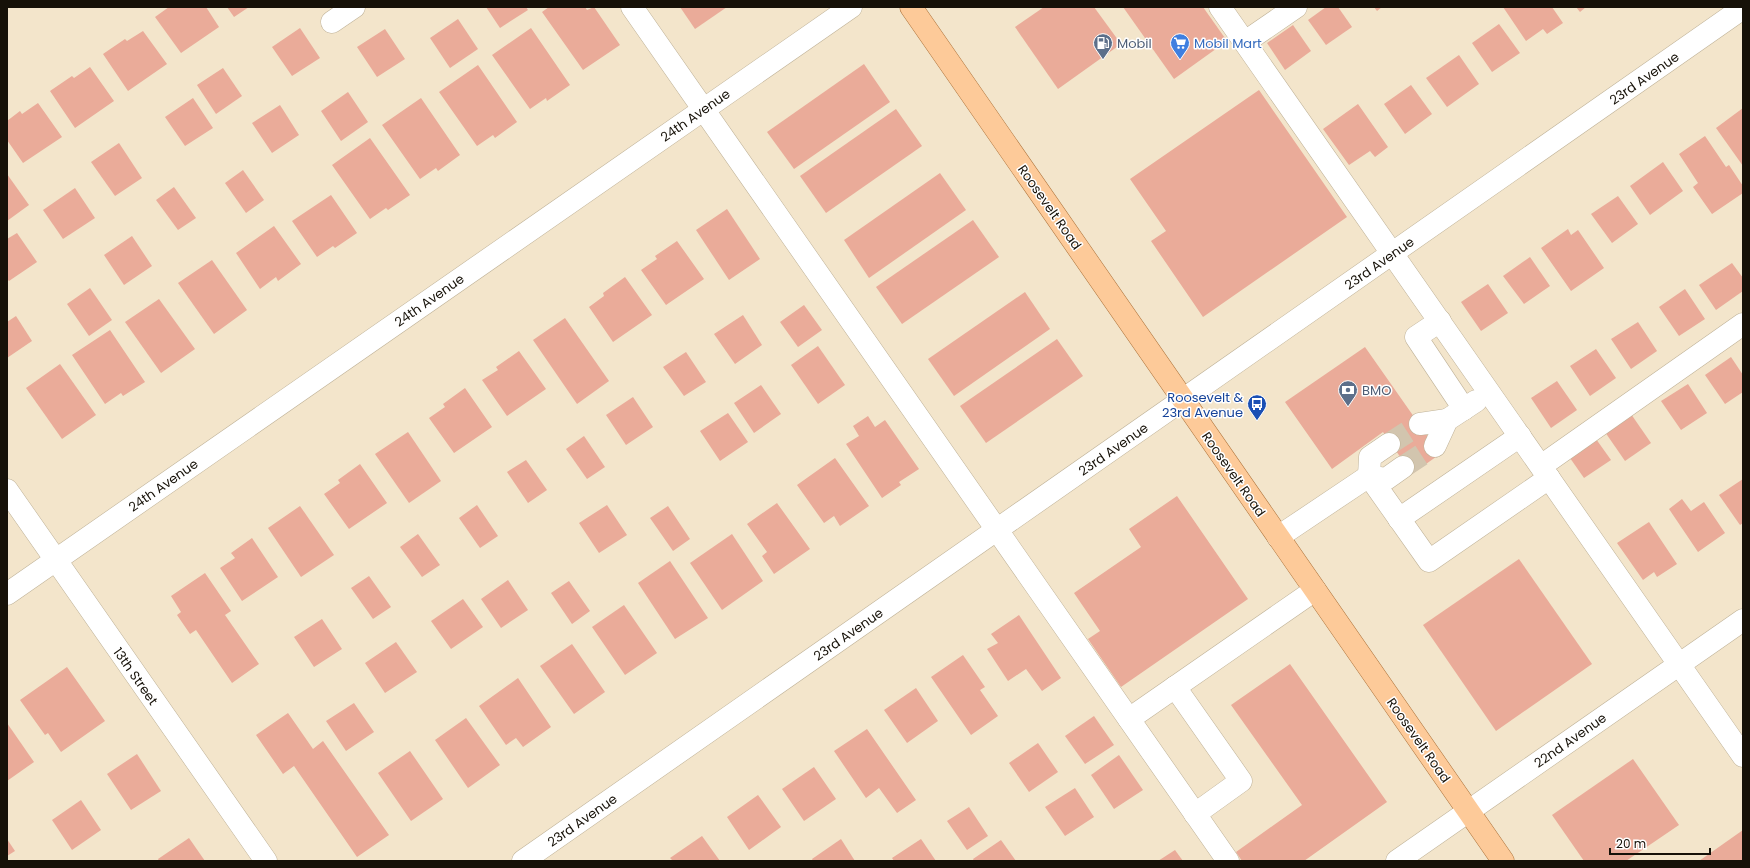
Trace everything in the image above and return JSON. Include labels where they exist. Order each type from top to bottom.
[{"type":"main road","name":"Roosevelt Road","points":[[912,7],[1503,861]]},
{"type":"street","points":[[332,22],[354,7]]},
{"type":"street","points":[[632,7],[1228,861]]},
{"type":"street","name":"24th Avenue","points":[[7,594],[851,7]]},
{"type":"street","points":[[1220,7],[1743,756]]},
{"type":"street","points":[[1245,42],[1296,7]]},
{"type":"street","name":"23rd Avenue","points":[[523,861],[1743,8]]},
{"type":"street","points":[[1440,321],[1416,337],[1456,414]]},
{"type":"street","points":[[1396,456],[1370,457],[1369,476],[1429,561],[1743,324]]},
{"type":"street","points":[[1427,435],[1489,392]]},
{"type":"street","points":[[1399,519],[1520,436]]},
{"type":"street","points":[[1278,537],[1369,476]]},
{"type":"street","name":"13th Street","points":[[7,490],[266,861]]},
{"type":"street","points":[[1129,718],[1315,590]]},
{"type":"street","name":"22nd Avenue","points":[[1397,861],[1743,620]]},
{"type":"street","points":[[1175,687],[1242,782],[1195,814]]},
{"type":"building","points":[[169,7],[206,7],[219,27],[181,53],[155,17]]},
{"type":"building","points":[[227,7],[249,7],[234,17]]},
{"type":"building","points":[[486,7],[526,7],[528,10],[500,28]]},
{"type":"building","points":[[549,7],[585,7],[587,10],[594,7],[620,45],[583,70],[542,12]]},
{"type":"building","points":[[680,7],[727,7],[695,29]]},
{"type":"building","points":[[1044,7],[1094,7],[1121,44],[1058,89],[1015,27]]},
{"type":"building","name":"Mobil Mart","points":[[1123,7],[1203,7],[1227,41],[1174,79]]},
{"type":"building","points":[[1326,7],[1338,7],[1352,27],[1326,45],[1308,20]]},
{"type":"building","points":[[1374,7],[1382,7],[1377,11]]},
{"type":"building","points":[[1503,7],[1552,7],[1563,23],[1547,34],[1543,29],[1526,41]]},
{"type":"building","points":[[1576,7],[1586,7],[1580,12]]},
{"type":"building","points":[[458,19],[478,49],[450,68],[430,38]]},
{"type":"building","points":[[1499,24],[1520,53],[1492,72],[1472,43]]},
{"type":"building","points":[[1293,25],[1311,51],[1285,70],[1267,43]]},
{"type":"building","points":[[300,28],[320,58],[292,76],[272,47]]},
{"type":"building","points":[[531,28],[570,85],[547,101],[546,98],[530,109],[492,55]]},
{"type":"building","points":[[385,29],[405,59],[377,77],[357,47]]},
{"type":"building","points":[[143,31],[167,64],[128,91],[103,54],[125,39],[127,41]]},
{"type":"building","points":[[1459,55],[1479,84],[1447,107],[1426,78]]},
{"type":"building","points":[[864,64],[890,102],[794,169],[767,132]]},
{"type":"building","points":[[478,65],[517,122],[495,138],[493,135],[477,146],[439,92]]},
{"type":"building","points":[[90,67],[114,101],[75,128],[50,91],[72,76],[74,78]]},
{"type":"building","points":[[223,68],[242,96],[216,114],[197,85]]},
{"type":"building","points":[[1411,85],[1432,114],[1405,134],[1384,104]]},
{"type":"building","points":[[1259,90],[1347,217],[1203,317],[1151,241],[1166,231],[1130,179]]},
{"type":"building","points":[[348,92],[368,122],[341,141],[321,111]]},
{"type":"building","points":[[193,98],[213,128],[185,146],[165,117]]},
{"type":"building","points":[[421,98],[460,155],[438,171],[436,168],[420,179],[382,125]]},
{"type":"building","points":[[38,103],[62,137],[23,163],[7,140],[7,121],[20,111],[22,114]]},
{"type":"building","points":[[1358,104],[1388,147],[1375,157],[1370,151],[1349,165],[1323,129]]},
{"type":"building","points":[[280,105],[299,135],[272,153],[252,123]]},
{"type":"building","points":[[1743,108],[1743,166],[1716,128]]},
{"type":"building","points":[[896,109],[922,146],[826,213],[800,176]]},
{"type":"building","points":[[1705,136],[1726,167],[1729,165],[1743,186],[1743,193],[1712,214],[1693,187],[1698,183],[1679,154]]},
{"type":"building","points":[[370,138],[410,195],[388,210],[386,208],[370,219],[332,165]]},
{"type":"building","points":[[119,143],[142,178],[115,196],[91,162]]},
{"type":"building","points":[[1663,162],[1683,191],[1650,215],[1630,186]]},
{"type":"building","points":[[243,170],[264,200],[246,213],[225,183]]},
{"type":"building","points":[[940,173],[966,210],[869,278],[844,240]]},
{"type":"building","points":[[7,174],[29,205],[7,221]]},
{"type":"building","points":[[174,187],[196,218],[178,230],[156,200]]},
{"type":"building","points":[[75,188],[95,218],[63,239],[43,210]]},
{"type":"building","points":[[331,195],[357,233],[335,248],[333,246],[317,257],[292,221]]},
{"type":"building","points":[[1618,196],[1638,224],[1612,243],[1591,214]]},
{"type":"building","points":[[727,209],[760,259],[729,280],[696,230]]},
{"type":"building","points":[[973,220],[999,257],[902,324],[876,287]]},
{"type":"building","points":[[274,226],[301,264],[278,281],[276,277],[260,289],[236,253]]},
{"type":"building","points":[[1568,229],[1571,235],[1578,230],[1604,268],[1571,291],[1541,248]]},
{"type":"building","points":[[17,233],[37,262],[9,281],[7,279],[7,239]]},
{"type":"building","points":[[132,236],[152,266],[124,285],[104,255]]},
{"type":"building","points":[[677,241],[704,279],[666,305],[641,270],[657,259],[655,256]]},
{"type":"building","points":[[1530,257],[1550,286],[1524,304],[1503,276]]},
{"type":"building","points":[[212,260],[247,310],[214,334],[178,283]]},
{"type":"building","points":[[1732,263],[1743,278],[1743,291],[1716,310],[1699,285]]},
{"type":"building","points":[[625,277],[652,315],[613,342],[589,307],[604,296],[603,293]]},
{"type":"building","points":[[1488,284],[1508,313],[1481,331],[1461,302]]},
{"type":"building","points":[[90,288],[112,320],[89,336],[67,304]]},
{"type":"building","points":[[1685,289],[1705,319],[1679,336],[1659,307]]},
{"type":"building","points":[[1025,292],[1050,329],[954,396],[928,359]]},
{"type":"building","points":[[159,299],[195,349],[161,373],[125,322]]},
{"type":"building","points":[[804,305],[822,330],[798,347],[780,322]]},
{"type":"building","points":[[743,315],[762,345],[735,364],[714,334]]},
{"type":"building","points":[[16,316],[32,341],[7,358],[7,322]]},
{"type":"building","points":[[565,318],[609,381],[577,404],[533,340]]},
{"type":"building","points":[[1638,322],[1657,351],[1631,369],[1611,339]]},
{"type":"building","points":[[110,330],[145,382],[123,396],[121,393],[105,404],[72,355]]},
{"type":"building","points":[[1057,339],[1083,376],[986,443],[960,406]]},
{"type":"building","points":[[818,346],[845,385],[818,404],[791,365]]},
{"type":"building","name":"BMO","points":[[1365,347],[1440,454],[1412,474],[1383,432],[1332,469],[1285,402]]},
{"type":"building","points":[[1596,349],[1616,378],[1590,396],[1570,366]]},
{"type":"building","points":[[519,351],[546,389],[507,416],[482,380],[498,370],[496,367]]},
{"type":"building","points":[[686,352],[706,382],[684,396],[663,367]]},
{"type":"building","points":[[1731,357],[1743,375],[1743,392],[1725,404],[1705,375]]},
{"type":"building","points":[[60,364],[96,415],[62,439],[26,388]]},
{"type":"building","points":[[1557,381],[1577,410],[1551,428],[1531,398]]},
{"type":"building","points":[[1688,384],[1707,413],[1681,430],[1661,401]]},
{"type":"building","points":[[761,385],[781,414],[754,433],[734,403]]},
{"type":"building","points":[[465,388],[492,427],[454,453],[429,418],[445,407],[443,404]]},
{"type":"building","points":[[633,397],[653,427],[626,445],[606,415]]},
{"type":"building","points":[[728,413],[748,442],[720,461],[700,431]]},
{"type":"building","points":[[1631,414],[1651,443],[1625,461],[1605,432]]},
{"type":"building","points":[[868,416],[875,427],[885,420],[919,469],[899,482],[901,485],[882,498],[846,444],[859,436],[853,426]]},
{"type":"building","points":[[408,432],[441,481],[409,503],[375,454]]},
{"type":"building","points":[[584,436],[605,467],[587,479],[566,449]]},
{"type":"building","points":[[1596,439],[1611,460],[1584,478],[1570,458]]},
{"type":"building","points":[[835,458],[869,506],[840,526],[834,516],[824,523],[797,485]]},
{"type":"building","points":[[526,460],[547,490],[528,503],[507,472]]},
{"type":"building","points":[[360,464],[387,503],[349,529],[324,494],[340,483],[338,480]]},
{"type":"building","points":[[1743,479],[1743,523],[1740,525],[1719,495]]},
{"type":"building","points":[[1177,496],[1248,599],[1121,687],[1088,639],[1100,631],[1074,593],[1141,547],[1129,529]]},
{"type":"building","points":[[1682,499],[1691,511],[1704,502],[1725,533],[1698,552],[1669,509]]},
{"type":"building","points":[[777,503],[810,549],[774,574],[762,556],[767,552],[747,524]]},
{"type":"building","points":[[477,505],[498,536],[480,548],[459,518]]},
{"type":"building","points":[[607,505],[627,535],[599,553],[579,523]]},
{"type":"building","points":[[300,506],[334,555],[301,577],[268,528]]},
{"type":"building","points":[[668,506],[690,539],[673,551],[650,518]]},
{"type":"building","points":[[1649,522],[1677,564],[1657,577],[1654,572],[1643,580],[1617,543]]},
{"type":"building","points":[[418,534],[440,565],[422,577],[400,547]]},
{"type":"building","points":[[732,534],[763,581],[722,610],[690,563]]},
{"type":"building","points":[[252,538],[278,577],[242,601],[220,568],[235,558],[231,553]]},
{"type":"building","points":[[1519,559],[1592,664],[1496,731],[1423,625]]},
{"type":"building","points":[[670,561],[708,618],[675,639],[638,583]]},
{"type":"building","points":[[205,573],[231,611],[225,615],[259,664],[232,683],[196,630],[190,634],[177,615],[181,612],[171,596]]},
{"type":"building","points":[[369,576],[391,607],[373,619],[351,588]]},
{"type":"building","points":[[508,580],[528,610],[501,628],[481,599]]},
{"type":"building","points":[[569,581],[590,611],[572,624],[551,593]]},
{"type":"building","points":[[463,599],[483,627],[451,649],[431,621]]},
{"type":"building","points":[[624,605],[657,653],[625,675],[592,627]]},
{"type":"building","points":[[1019,615],[1061,678],[1042,691],[1026,669],[1008,681],[987,649],[998,643],[991,634]]},
{"type":"building","points":[[322,619],[342,649],[314,667],[294,637]]},
{"type":"building","points":[[396,642],[417,672],[385,693],[365,663]]},
{"type":"building","points":[[572,644],[605,692],[574,714],[540,666]]},
{"type":"building","points":[[963,655],[985,687],[980,690],[998,716],[971,735],[931,677]]},
{"type":"building","points":[[1290,664],[1387,802],[1304,861],[1242,861],[1236,852],[1302,805],[1231,705]]},
{"type":"building","points":[[67,667],[105,721],[61,752],[48,733],[45,735],[20,700]]},
{"type":"building","points":[[518,678],[551,727],[523,747],[516,738],[506,745],[479,706]]},
{"type":"building","points":[[916,688],[938,721],[907,743],[884,710]]},
{"type":"building","points":[[354,703],[374,732],[346,751],[326,721]]},
{"type":"building","points":[[288,713],[313,749],[323,741],[389,835],[357,857],[294,766],[283,774],[256,735]]},
{"type":"building","points":[[1094,716],[1114,745],[1085,764],[1065,736]]},
{"type":"building","points":[[466,718],[500,765],[468,788],[435,740]]},
{"type":"building","points":[[7,723],[34,762],[7,781]]},
{"type":"building","points":[[867,729],[916,800],[897,813],[879,788],[866,798],[834,751]]},
{"type":"building","points":[[1038,743],[1058,772],[1029,792],[1009,763]]},
{"type":"building","points":[[410,751],[443,799],[411,821],[378,773]]},
{"type":"building","points":[[137,754],[161,791],[131,810],[107,774]]},
{"type":"building","points":[[1119,755],[1143,790],[1114,809],[1091,775]]},
{"type":"building","points":[[1633,759],[1679,825],[1626,861],[1584,861],[1552,815]]},
{"type":"building","points":[[814,767],[836,799],[804,821],[782,789]]},
{"type":"building","points":[[1075,788],[1094,817],[1065,836],[1045,807]]},
{"type":"building","points":[[758,795],[781,827],[749,850],[727,817]]},
{"type":"building","points":[[81,800],[101,830],[72,850],[52,820]]},
{"type":"building","points":[[969,807],[988,836],[967,850],[947,821]]},
{"type":"building","points":[[1743,830],[1743,861],[1699,861]]},
{"type":"building","points":[[702,836],[720,861],[673,861],[670,858]]},
{"type":"building","points":[[189,838],[205,861],[159,861],[158,859]]},
{"type":"building","points":[[7,839],[15,851],[7,856]]},
{"type":"building","points":[[841,839],[855,861],[813,861],[812,859]]},
{"type":"building","points":[[921,839],[936,861],[894,861],[892,858]]},
{"type":"building","points":[[1001,840],[1016,861],[974,861],[973,859]]},
{"type":"building","points":[[1175,850],[1183,861],[1158,861]]},
{"type":"tunnel","points":[[1389,444],[1420,424]]},
{"type":"tunnel","points":[[1403,467],[1435,446]]},
{"type":"place","name":"Mobil","points":[[1103,60]]},
{"type":"place","name":"Mobil Mart","points":[[1180,60]]},
{"type":"place","name":"BMO","points":[[1348,407]]},
{"type":"place","name":"Roosevelt & 23rd Avenue","points":[[1257,421]]}]
